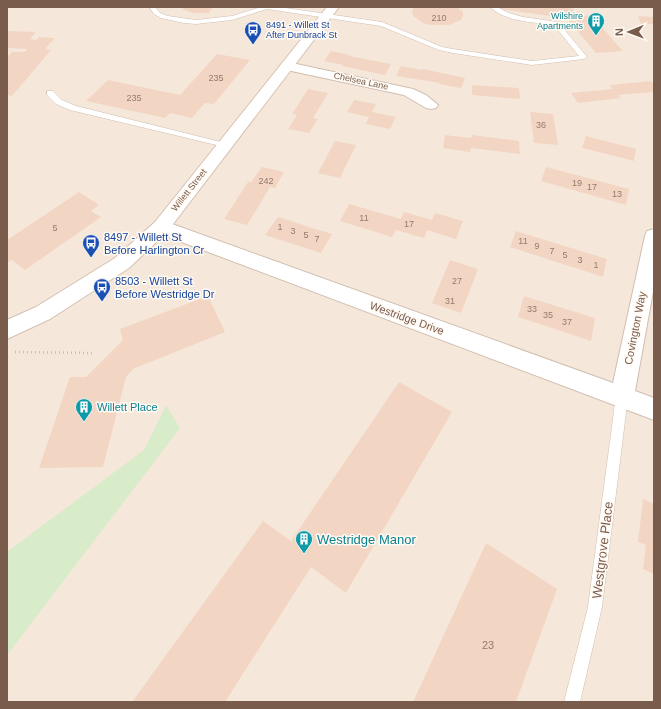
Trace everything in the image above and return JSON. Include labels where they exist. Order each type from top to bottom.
[{"type":"street","name":"Willett Street","points":[[7,330],[42,313],[122,263],[160,227],[330,11]]},
{"type":"street","name":"Chelsea Lane","points":[[287,66],[408,92],[431,105]]},
{"type":"street","name":"Westridge Drive","points":[[160,227],[654,409]]},
{"type":"street","name":"Covington Way","points":[[622,396],[654,236]]},
{"type":"lane","points":[[152,7],[157,14],[187,23],[212,22],[267,7],[330,11],[382,24],[441,49],[532,63],[584,57],[556,23],[520,18],[492,7]]},
{"type":"lane","points":[[50,93],[59,102],[73,108],[225,145]]},
{"type":"lane","name":"Westgrove Place","points":[[572,702],[595,607],[622,396]]},
{"type":"path","points":[[15,352],[92,353]]},
{"type":"shaded area","points":[[7,7],[654,7],[654,702],[7,702]]},
{"type":"green space","points":[[166,405],[180,428],[7,655],[7,552],[144,450]]},
{"type":"building","points":[[186,7],[213,7],[209,13],[193,13],[182,9]]},
{"type":"building","points":[[414,7],[457,7],[463,12],[463,16],[461,20],[449,25],[431,25],[423,23],[413,16],[412,12]]},
{"type":"building","name":"Wilshire Apartments","points":[[502,7],[564,7],[574,9],[574,11],[580,12],[584,16],[591,15],[623,51],[596,53],[569,21],[571,20],[570,19],[501,9]]},
{"type":"building","points":[[638,16],[654,17],[654,24],[641,24]]},
{"type":"building","points":[[7,31],[36,32],[30,39],[37,40],[39,37],[55,38],[45,49],[51,50],[12,96],[7,95],[7,57],[12,52],[25,52],[27,49],[7,48]]},
{"type":"building","points":[[331,51],[391,64],[385,75],[342,66],[343,65],[324,61]]},
{"type":"building","points":[[217,54],[250,60],[214,104],[205,103],[192,118],[170,113],[165,118],[86,101],[108,80],[180,95]]},
{"type":"building","points":[[401,66],[465,78],[461,88],[396,76]]},
{"type":"building","points":[[651,81],[654,85],[654,92],[618,95],[621,98],[578,103],[571,93],[613,89],[610,85]]},
{"type":"building","points":[[472,85],[519,88],[520,99],[472,95]]},
{"type":"building","points":[[308,89],[328,93],[313,118],[318,119],[309,133],[288,129],[297,115],[292,114]]},
{"type":"building","points":[[354,100],[376,104],[372,112],[396,117],[390,129],[366,124],[369,117],[347,112]]},
{"type":"building","points":[[530,112],[553,114],[558,145],[534,143]]},
{"type":"building","points":[[445,135],[471,138],[472,135],[519,141],[520,154],[471,148],[470,152],[443,148]]},
{"type":"building","points":[[586,136],[636,149],[634,161],[582,148]]},
{"type":"building","points":[[335,141],[356,145],[340,178],[318,173]]},
{"type":"building","points":[[262,167],[284,172],[275,188],[270,187],[247,225],[224,219],[248,182],[251,182]]},
{"type":"building","points":[[546,167],[629,189],[626,205],[541,181]]},
{"type":"building","points":[[79,192],[99,205],[91,211],[101,217],[25,270],[12,260],[7,263],[7,240]]},
{"type":"building","points":[[349,204],[401,219],[404,212],[432,220],[435,213],[463,221],[456,239],[427,230],[424,238],[396,230],[392,237],[340,221]]},
{"type":"building","points":[[278,217],[332,234],[321,253],[265,235]]},
{"type":"building","points":[[516,231],[607,259],[603,277],[510,247]]},
{"type":"building","points":[[450,260],[478,269],[461,313],[432,303]]},
{"type":"building","name":"Willett Place","points":[[208,296],[225,332],[133,369],[126,377],[103,467],[39,468],[70,377],[86,377],[123,340],[120,329]]},
{"type":"building","points":[[524,296],[595,318],[591,341],[518,317]]},
{"type":"building","name":"Westridge Manor","points":[[399,382],[452,412],[346,593],[311,567],[225,702],[132,702],[263,521],[291,541]]},
{"type":"building","points":[[643,499],[654,504],[654,574],[643,569],[646,545],[638,542]]},
{"type":"building","points":[[486,543],[557,589],[516,702],[413,702]]},
{"type":"place","name":"Wilshire Apartments","points":[[596,36]]},
{"type":"place","name":"8491 - Willett St After Dunbrack St","points":[[253,45]]},
{"type":"place","name":"8497 - Willett St Before Harlington Cr","points":[[91,258]]},
{"type":"place","name":"8503 - Willett St Before Westridge Dr","points":[[102,302]]},
{"type":"place","name":"Willett Place","points":[[84,422]]},
{"type":"place","name":"Westridge Manor","points":[[304,554]]}]
